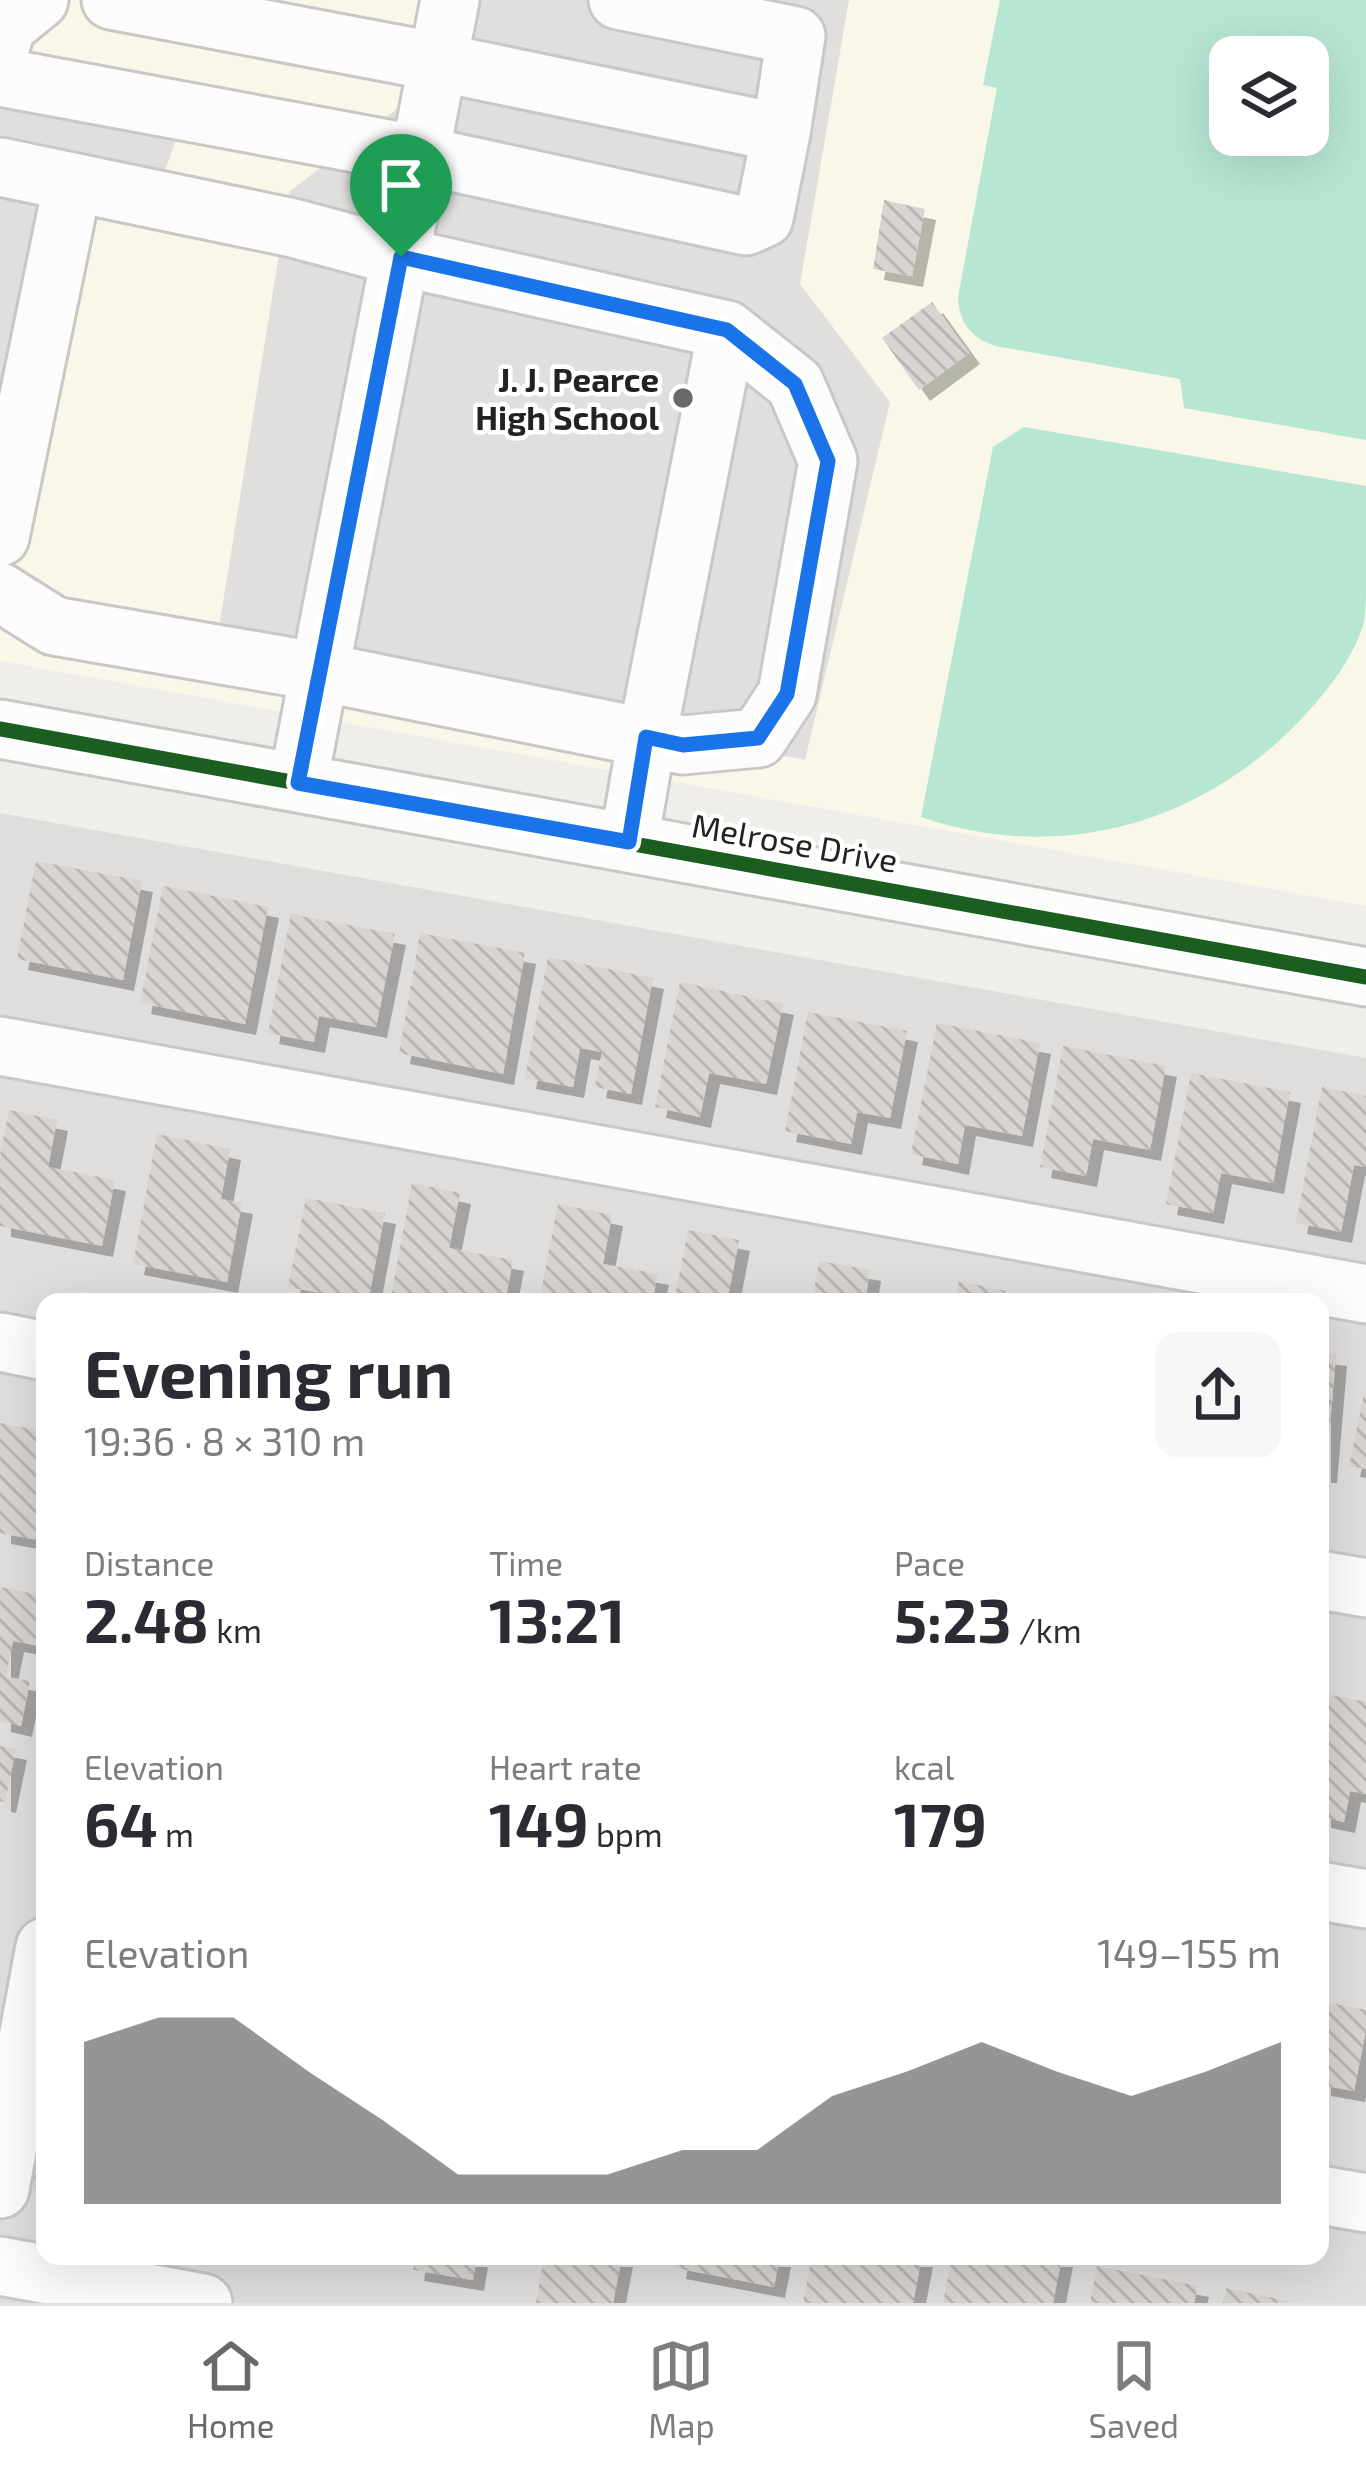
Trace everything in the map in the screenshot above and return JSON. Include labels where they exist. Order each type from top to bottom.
[{"type":"street","points":[[0,47],[8,26],[39,0]]},
{"type":"street","points":[[111,0],[204,9],[782,133]]},
{"type":"street","points":[[298,783],[450,0]]},
{"type":"street","points":[[0,77],[420,154],[746,226],[764,218],[800,18],[618,0]]},
{"type":"street","points":[[0,167],[293,228],[727,330],[795,384],[828,461],[787,694],[758,738],[683,745],[321,672],[54,626],[0,592]]},
{"type":"street","points":[[0,537],[73,182]]},
{"type":"street","points":[[629,842],[727,330]]},
{"type":"street","name":"Melrose Drive","points":[[0,729],[1366,977]]},
{"type":"street","points":[[0,1046],[1366,1294]]},
{"type":"street","points":[[0,1342],[36,1349]]},
{"type":"street","points":[[1329,1582],[1366,1588]]},
{"type":"street","points":[[1329,1893],[1366,1899]]},
{"type":"street","points":[[0,2189],[33,1958]]},
{"type":"street","points":[[1329,2196],[1366,2203]]},
{"type":"street","points":[[0,2266],[203,2303]]},
{"type":"shaded area","name":"J. J. Pearce High School","points":[[0,0],[1366,0],[1366,906],[0,661]]},
{"type":"shaded area","points":[[454,0],[849,0],[800,284],[890,402],[805,760],[216,646],[289,192],[441,75]]},
{"type":"shaded area","points":[[0,40],[21,44],[177,138],[145,224],[53,185],[0,465]]},
{"type":"shaded area","points":[[0,813],[1366,1058],[1366,2303],[0,2303]]},
{"type":"green space","points":[[1000,0],[1366,0],[1366,440],[1184,408],[1180,379],[996,346],[973,334],[964,322],[958,297],[997,88],[983,85]]},
{"type":"green space","points":[[1024,427],[1366,486],[1364,623],[1354,648],[1323,695],[1266,752],[1223,783],[1177,807],[1078,834],[974,831],[921,817],[993,447]]},
{"type":"building","points":[[884,200],[925,209],[912,276],[873,269]]},
{"type":"building","points":[[932,302],[969,353],[919,390],[882,338]]},
{"type":"building","points":[[36,861],[142,881],[123,980],[17,959]]},
{"type":"building","points":[[163,886],[268,907],[245,1024],[140,1003]]},
{"type":"building","points":[[291,914],[395,934],[376,1027],[319,1016],[314,1042],[268,1033]]},
{"type":"building","points":[[420,933],[525,953],[503,1074],[399,1053]]},
{"type":"building","points":[[548,957],[653,978],[631,1094],[595,1087],[602,1052],[580,1048],[573,1087],[525,1078]]},
{"type":"building","points":[[680,982],[783,1004],[766,1084],[709,1073],[700,1117],[655,1107]]},
{"type":"building","points":[[808,1012],[907,1031],[890,1118],[857,1112],[851,1144],[785,1131]]},
{"type":"building","points":[[937,1023],[1040,1043],[1022,1136],[965,1125],[958,1164],[911,1154]]},
{"type":"building","points":[[1063,1046],[1166,1066],[1150,1150],[1093,1139],[1086,1176],[1040,1167]]},
{"type":"building","points":[[1191,1073],[1290,1092],[1273,1183],[1221,1173],[1213,1213],[1166,1204]]},
{"type":"building","points":[[1322,1087],[1366,1096],[1366,1167],[1354,1165],[1341,1232],[1296,1223]]},
{"type":"building","points":[[9,1110],[57,1120],[48,1167],[115,1180],[102,1246],[0,1226],[0,1156]]},
{"type":"building","points":[[157,1134],[230,1149],[221,1199],[242,1203],[227,1282],[133,1264]]},
{"type":"building","points":[[412,1183],[460,1193],[449,1248],[513,1260],[507,1293],[392,1293]]},
{"type":"building","points":[[306,1198],[385,1213],[370,1293],[320,1293],[288,1287]]},
{"type":"building","points":[[558,1204],[612,1215],[603,1264],[658,1274],[654,1293],[541,1293]]},
{"type":"building","points":[[688,1230],[739,1240],[729,1293],[676,1293]]},
{"type":"building","points":[[819,1261],[870,1270],[866,1293],[814,1293]]},
{"type":"building","points":[[959,1281],[1006,1291],[1005,1293],[957,1293]]},
{"type":"building","points":[[1329,1354],[1336,1355],[1329,1437]]},
{"type":"building","points":[[1366,1394],[1366,1469],[1349,1466]]},
{"type":"building","points":[[0,1423],[36,1430],[36,1540],[0,1533]]},
{"type":"building","points":[[0,1587],[36,1594],[36,1645],[13,1641],[6,1677],[30,1681],[21,1726],[0,1721]]},
{"type":"building","points":[[1329,1695],[1366,1702],[1366,1794],[1350,1791],[1344,1822],[1329,1819]]},
{"type":"building","points":[[0,1746],[16,1749],[5,1802],[0,1801]]},
{"type":"building","points":[[1329,2003],[1366,2010],[1354,2091],[1329,2087]]},
{"type":"building","points":[[414,2265],[476,2265],[473,2280],[413,2270]]},
{"type":"building","points":[[542,2265],[620,2265],[613,2303],[536,2303]]},
{"type":"building","points":[[676,2265],[778,2265],[774,2287]]},
{"type":"building","points":[[810,2265],[920,2265],[913,2303],[803,2303]]},
{"type":"building","points":[[950,2265],[1060,2265],[1053,2303],[943,2303]]},
{"type":"building","points":[[1097,2266],[1198,2286],[1194,2303],[1090,2303]]},
{"type":"building","points":[[1226,2288],[1289,2301],[1289,2303],[1223,2303]]},
{"type":"cycle path","points":[[0,729],[1366,977]]},
{"type":"place","name":"J. J. Pearce High School","points":[[683,398]]},
{"type":"route","points":[[401,257],[727,330],[795,384],[828,461],[787,694],[758,738],[683,745],[646,737],[629,842],[298,783],[401,257]]}]
